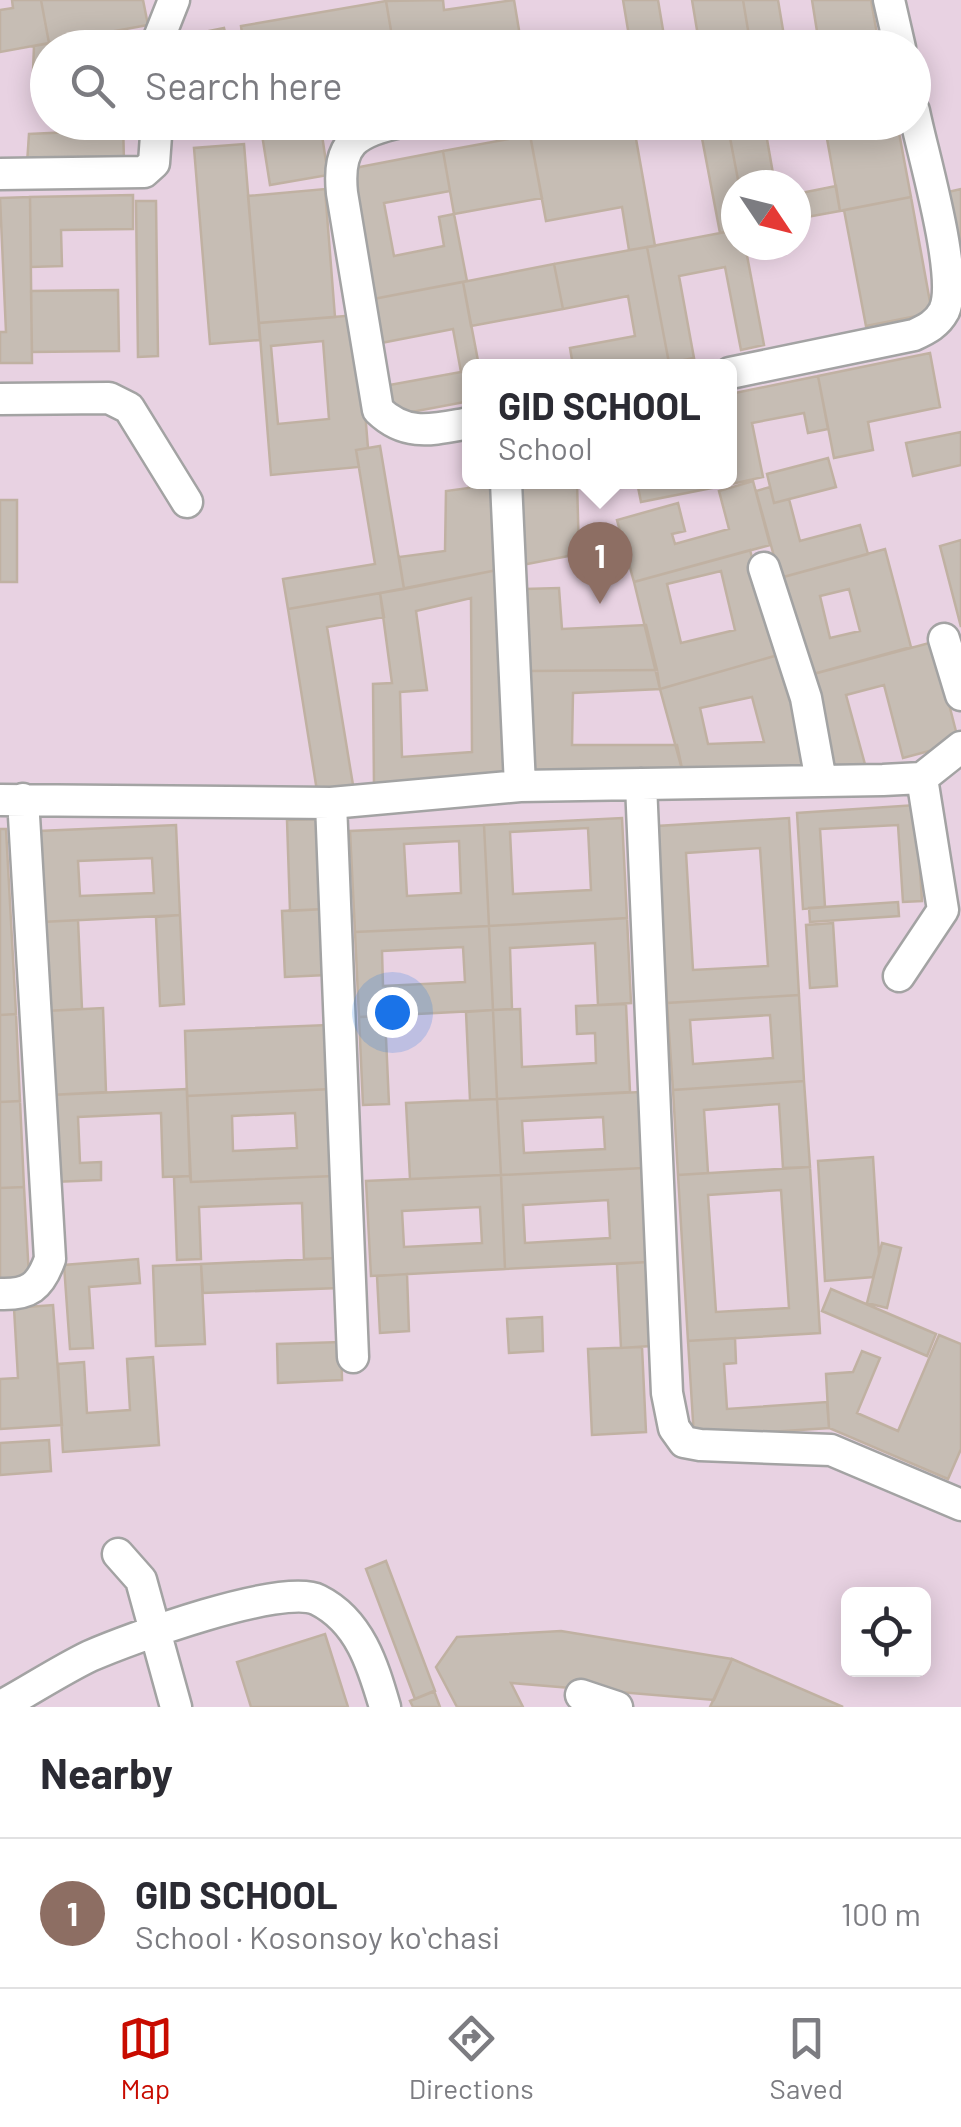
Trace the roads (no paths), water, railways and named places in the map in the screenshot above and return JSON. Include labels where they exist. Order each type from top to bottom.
[{"type":"street","points":[[163,30],[174,0]]},
{"type":"street","points":[[889,0],[890,30]]},
{"type":"street","points":[[0,174],[144,172],[154,163],[156,140]]},
{"type":"street","points":[[355,140],[341,162],[378,410],[392,424],[414,432],[462,424]]},
{"type":"street","points":[[737,372],[914,336],[934,325],[949,293],[946,260],[920,140]]},
{"type":"street","points":[[0,399],[110,398],[128,408],[187,502]]},
{"type":"street","points":[[506,489],[520,786]]},
{"type":"street","points":[[764,568],[806,698],[821,781]]},
{"type":"street","points":[[944,638],[961,695]]},
{"type":"street","points":[[0,1294],[24,1294],[42,1280],[50,1260],[12,799],[331,802],[520,786],[922,778],[961,747]]},
{"type":"street","points":[[899,976],[943,910],[922,778]]},
{"type":"street","points":[[641,784],[664,1346],[674,1428],[684,1442],[831,1450],[961,1506]]},
{"type":"street","points":[[331,802],[353,1356]]},
{"type":"street","points":[[118,1554],[142,1580],[176,1707]]},
{"type":"street","points":[[4,1705],[89,1657],[157,1630],[290,1595],[315,1598],[356,1631],[385,1707]]},
{"type":"street","points":[[581,1695],[617,1707]]},
{"type":"place","name":"GID SCHOOL","points":[[600,604]]}]
